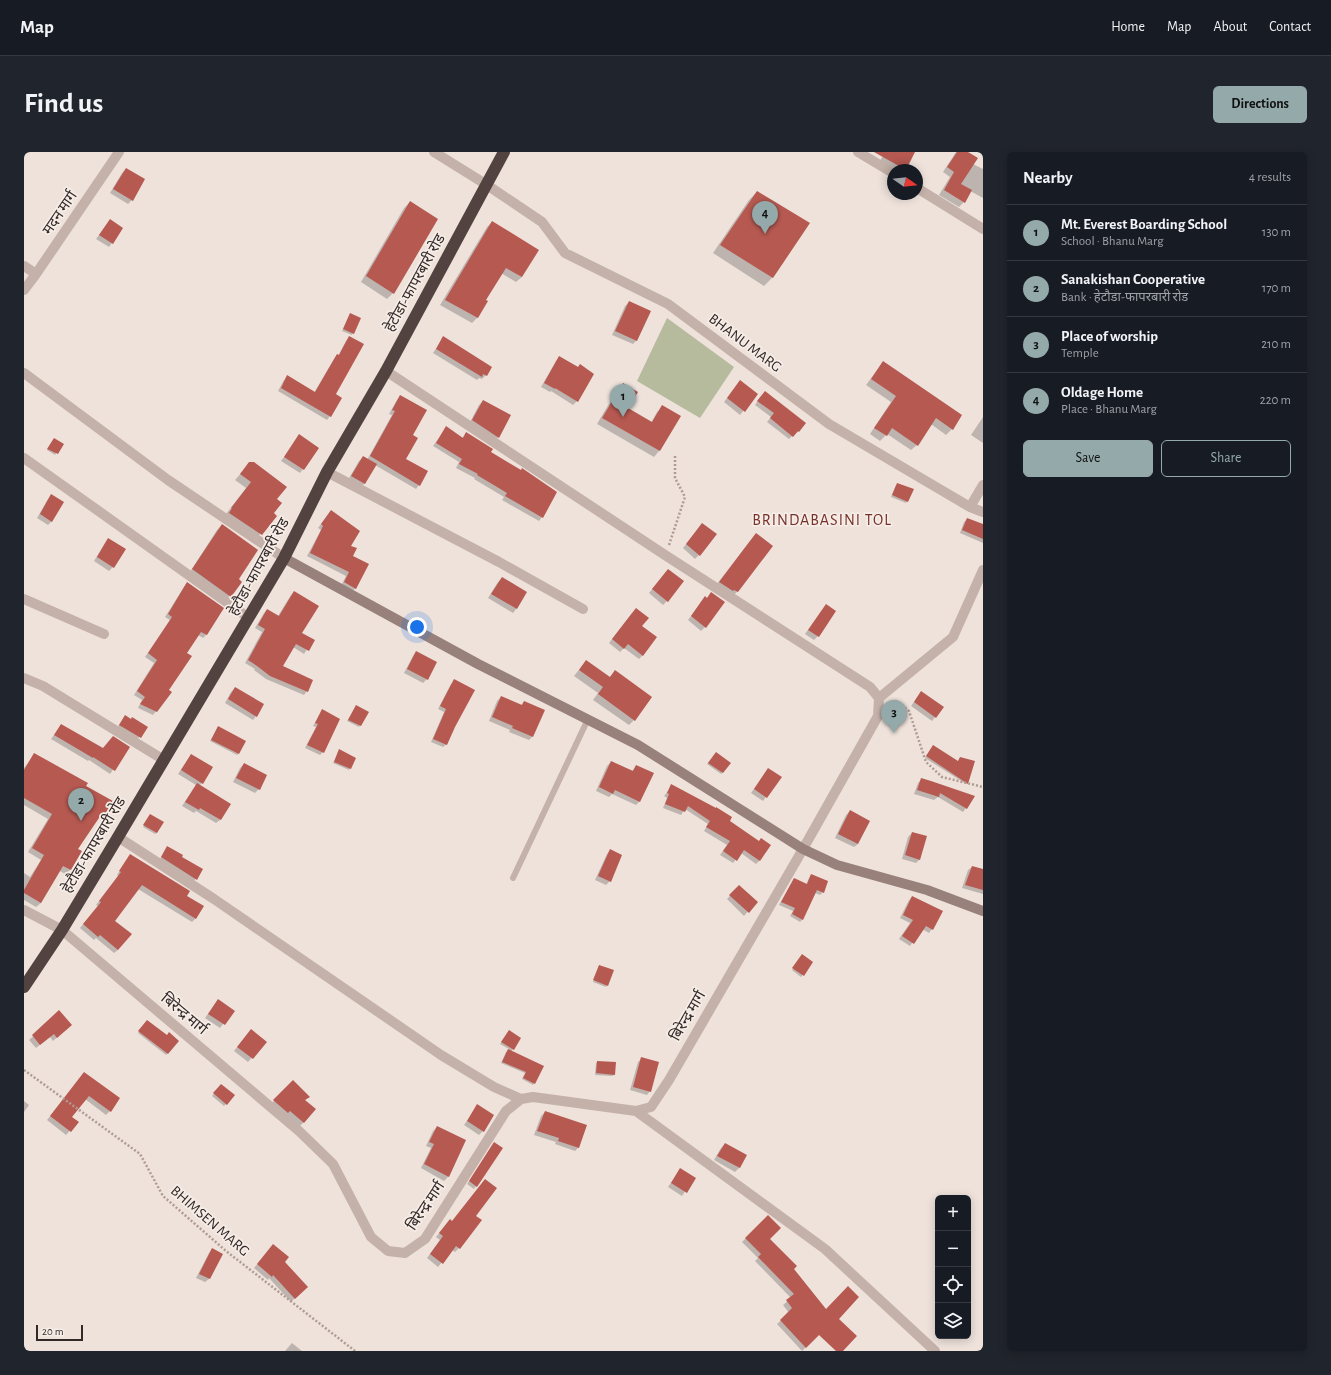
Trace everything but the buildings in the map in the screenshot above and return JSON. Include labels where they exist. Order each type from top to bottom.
[{"type":"highway","name":"हेटौडा-फापरबारी रोड","points":[[24,987],[62,930],[284,558],[327,472],[386,372],[504,152]]},
{"type":"main road","points":[[284,558],[478,664],[638,745],[803,849],[837,865],[927,890],[983,911]]},
{"type":"street","name":"मदन मार्ग","points":[[24,290],[119,152]]},
{"type":"street","name":"BHANU MARG","points":[[434,152],[542,222],[565,253],[668,304],[829,424],[970,507],[983,512]]},
{"type":"street","points":[[858,152],[887,169]]},
{"type":"street","points":[[923,192],[983,229]]},
{"type":"street","points":[[24,266],[36,274]]},
{"type":"street","points":[[386,372],[870,687],[879,698],[953,637],[983,570]]},
{"type":"street","points":[[24,373],[168,480],[284,558]]},
{"type":"street","points":[[24,458],[249,618]]},
{"type":"street","points":[[327,472],[499,562],[582,610]]},
{"type":"street","points":[[970,507],[983,485]]},
{"type":"street","points":[[24,599],[104,634]]},
{"type":"street","points":[[24,678],[43,686],[164,760]]},
{"type":"street","name":"बिरेन्द्र मार्ग","points":[[636,1111],[651,1107],[669,1080],[878,716],[879,698]]},
{"type":"street","points":[[118,837],[214,899],[441,1055],[494,1087],[521,1099],[533,1097],[636,1111],[825,1249],[935,1351]]},
{"type":"street","name":"बिरेन्द्र मार्ग","points":[[24,910],[62,930],[299,1131],[333,1164],[371,1237],[388,1251],[405,1253],[425,1239],[506,1111],[521,1099]]},
{"type":"lane","points":[[513,878],[588,719]]},
{"type":"path","points":[[665,555],[686,497],[676,478],[675,454]]},
{"type":"path","points":[[879,698],[898,702],[909,711],[926,762],[942,777],[983,787]]},
{"type":"path","name":"BHIMSEN MARG","points":[[24,1070],[140,1154],[163,1196],[226,1251],[355,1351]]},
{"type":"green space","points":[[667,318],[734,367],[700,418],[637,381]]},
{"type":"place","name":"Oldage Home","points":[[765,234]]},
{"type":"place","name":"Mt. Everest Boarding School","points":[[623,417]]},
{"type":"place","name":"Place of worship","points":[[894,733]]},
{"type":"place","name":"Sanakishan Cooperative","points":[[81,821]]},
{"type":"district","name":"BRINDABASINI TOL","points":[[822,520]]}]
